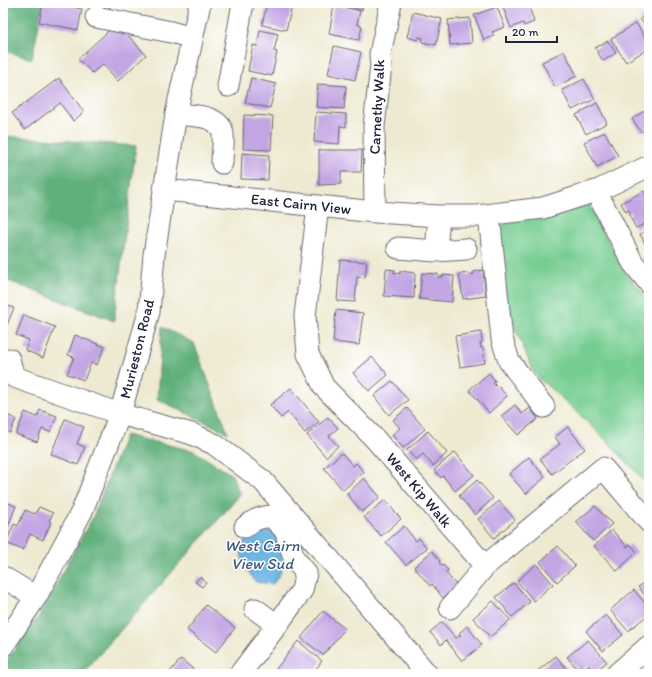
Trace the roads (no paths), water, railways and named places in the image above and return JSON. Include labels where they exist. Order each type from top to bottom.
[{"type":"street","name":"Murieston Road","points":[[3,646],[36,597],[82,511],[120,414],[149,312],[154,255],[176,114],[200,3]]},
{"type":"street","points":[[228,86],[243,3]]},
{"type":"street","name":"Carnethy Walk","points":[[375,212],[374,126],[382,66],[380,54],[392,3]]},
{"type":"street","points":[[96,17],[171,32],[192,38]]},
{"type":"street","points":[[176,114],[211,118],[221,126],[224,135],[222,163]]},
{"type":"street","name":"East Cairn View","points":[[165,190],[375,212],[438,216],[489,215],[543,208],[596,191],[649,166]]},
{"type":"street","points":[[596,191],[633,263],[649,282]]},
{"type":"street","name":"West Kip Walk","points":[[318,206],[305,316],[308,354],[324,387],[375,438],[485,566]]},
{"type":"street","points":[[489,215],[502,340],[509,361],[544,407]]},
{"type":"street","points":[[436,251],[438,216]]},
{"type":"street","points":[[398,248],[436,251],[466,249]]},
{"type":"street","points":[[9,373],[120,414],[192,434],[214,444],[263,481],[427,674]]},
{"type":"street","points":[[450,608],[485,566],[603,468],[649,522]]},
{"type":"street","points":[[240,674],[302,590],[306,573],[294,558],[285,530],[271,516],[253,520],[245,527]]},
{"type":"street","points":[[3,577],[36,597]]},
{"type":"street","points":[[255,609],[277,625]]},
{"type":"street","points":[[617,674],[649,646]]},
{"type":"water","name":"West Cairn View Sud","points":[[255,529],[275,532],[282,550],[281,572],[273,584],[256,582],[244,566],[240,547]]}]
